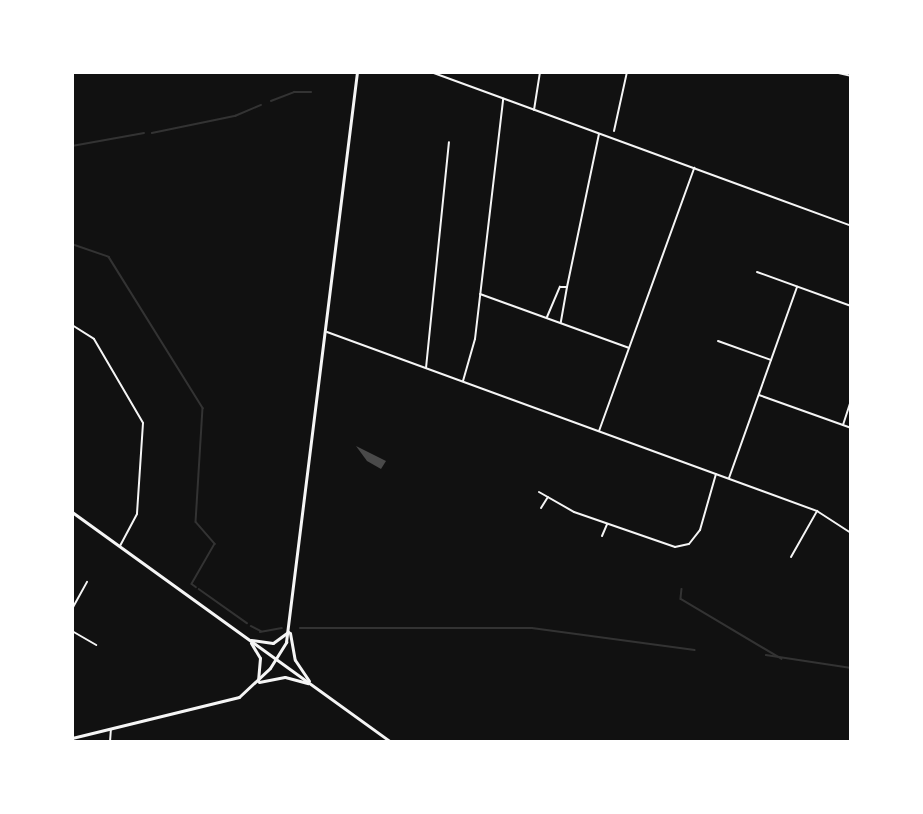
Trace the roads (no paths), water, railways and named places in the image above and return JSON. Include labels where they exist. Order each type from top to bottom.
[{"type":"street","points":[[313,685],[295,660],[290,631],[357,72]]},
{"type":"street","points":[[431,72],[851,226]]},
{"type":"street","points":[[450,79],[451,72]]},
{"type":"street","points":[[534,110],[540,72]]},
{"type":"street","points":[[614,131],[627,72]]},
{"type":"street","points":[[834,72],[850,75]]},
{"type":"street","points":[[463,381],[480,294],[503,98]]},
{"type":"street","points":[[561,322],[599,134]]},
{"type":"street","points":[[426,368],[449,142]]},
{"type":"street","points":[[599,431],[693,168]]},
{"type":"street","points":[[757,272],[851,306]]},
{"type":"street","points":[[547,317],[560,287],[567,286]]},
{"type":"street","points":[[729,478],[797,286]]},
{"type":"street","points":[[480,294],[629,348]]},
{"type":"street","points":[[72,325],[94,339],[144,423],[137,514],[120,546]]},
{"type":"street","points":[[327,332],[817,511],[851,533]]},
{"type":"street","points":[[718,341],[771,360]]},
{"type":"street","points":[[759,395],[851,428]]},
{"type":"street","points":[[843,425],[851,400]]},
{"type":"street","points":[[539,492],[607,524],[668,547],[688,544],[700,530],[716,474]]},
{"type":"street","points":[[542,508],[548,497]]},
{"type":"street","points":[[791,557],[817,511]]},
{"type":"street","points":[[72,512],[391,742]]},
{"type":"street","points":[[602,537],[607,524]]},
{"type":"street","points":[[72,609],[87,582]]},
{"type":"street","points":[[72,631],[96,645]]},
{"type":"street","points":[[247,638],[268,643],[290,631]]},
{"type":"street","points":[[72,738],[216,705],[257,682],[277,660],[290,631]]},
{"type":"street","points":[[247,638],[260,658],[257,682]]},
{"type":"street","points":[[257,682],[285,677],[313,685]]},
{"type":"street","points":[[110,742],[111,729]]},
{"type":"waterway","points":[[271,101],[294,92],[311,92]]},
{"type":"waterway","points":[[152,133],[235,116],[261,105]]},
{"type":"waterway","points":[[72,146],[144,133]]},
{"type":"waterway","points":[[72,244],[109,257],[203,408],[196,522],[215,544],[192,584],[196,587]]},
{"type":"waterway","points":[[199,589],[247,623]]},
{"type":"waterway","points":[[682,589],[681,599],[782,659]]},
{"type":"waterway","points":[[251,626],[261,631]]},
{"type":"waterway","points":[[260,632],[282,628]]},
{"type":"waterway","points":[[300,628],[532,628],[695,650]]},
{"type":"waterway","points":[[766,655],[851,668]]}]
